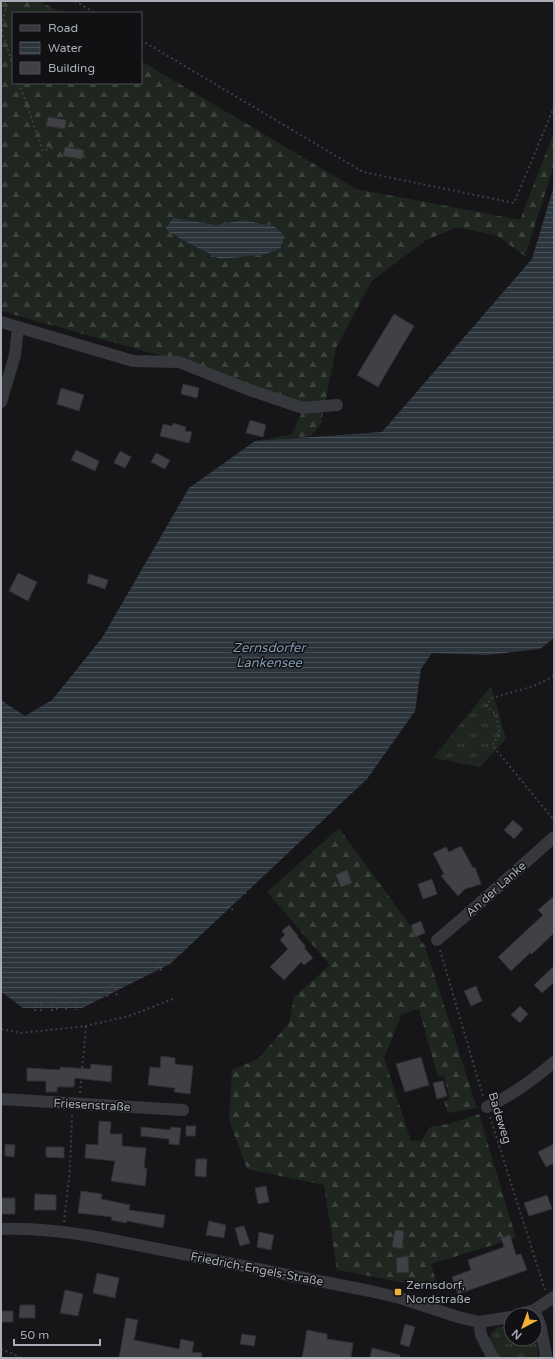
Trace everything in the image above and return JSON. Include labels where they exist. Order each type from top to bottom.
[{"type":"street","points":[[1,322],[133,361],[179,362],[248,389],[303,408],[337,405]]},
{"type":"street","points":[[1,402],[15,355],[18,327]]},
{"type":"street","name":"An der Lanke","points":[[437,940],[554,837]]},
{"type":"street","points":[[487,1107],[500,1100],[554,1062]]},
{"type":"street","name":"Friesenstraße","points":[[1,1099],[182,1110]]},
{"type":"street","name":"Friedrich-Engels-Straße","points":[[1,1229],[22,1228],[64,1231],[370,1291],[400,1298],[458,1317],[479,1322],[503,1318]]},
{"type":"street","points":[[538,1307],[552,1298]]},
{"type":"street","points":[[479,1322],[481,1335],[493,1358]]},
{"type":"street","points":[[543,1340],[546,1355],[545,1358]]},
{"type":"path","points":[[8,1],[3,19],[2,31],[12,63]]},
{"type":"path","points":[[75,1],[93,12]]},
{"type":"path","points":[[142,41],[363,172],[514,203],[554,107]]},
{"type":"path","points":[[19,84],[43,151],[54,147]]},
{"type":"path","points":[[554,676],[534,686],[492,698],[486,705],[496,715],[500,734],[492,746],[554,820]]},
{"type":"path","points":[[241,889],[248,896]]},
{"type":"path","points":[[228,905],[234,911]]},
{"type":"path","name":"Badeweg","points":[[437,940],[545,1292],[552,1298]]},
{"type":"path","points":[[159,964],[162,972]]},
{"type":"path","points":[[116,981],[113,982],[117,996]]},
{"type":"path","points":[[106,990],[108,999]]},
{"type":"path","points":[[82,996],[85,1008]]},
{"type":"path","points":[[64,998],[67,1012]]},
{"type":"path","points":[[1,1029],[22,1032],[86,1026],[129,1016],[173,999]]},
{"type":"path","points":[[35,1011],[36,1002]]},
{"type":"path","points":[[56,1003],[57,1010]]},
{"type":"path","points":[[41,1004],[41,1011]]},
{"type":"path","points":[[52,1004],[52,1010]]},
{"type":"path","points":[[75,1004],[76,1010]]},
{"type":"path","points":[[64,1231],[76,1104],[86,1026]]},
{"type":"path","points":[[1,1349],[22,1358]]},
{"type":"green space","points":[[1,1],[40,1],[59,12],[12,12],[12,84],[142,84],[142,62],[356,189],[520,220],[554,132],[554,165],[525,256],[498,236],[458,227],[426,240],[372,281],[336,348],[321,423],[311,436],[255,441],[291,435],[306,404],[180,361],[1,311]],"holes":[[[173,218],[216,225],[244,220],[274,226],[220,259],[184,241],[165,229]]]},
{"type":"green space","points":[[491,686],[506,739],[480,767],[433,758]]},
{"type":"green space","points":[[339,828],[425,946],[477,1108],[448,1113],[444,1101],[450,1100],[444,1076],[438,1077],[419,1009],[402,1014],[384,1058],[411,1141],[421,1141],[430,1127],[448,1124],[479,1114],[516,1238],[431,1264],[438,1289],[337,1270],[324,1185],[247,1169],[229,1120],[232,1070],[258,1059],[289,1023],[294,997],[330,965],[267,892]]},
{"type":"green space","points":[[503,1326],[503,1347],[537,1347],[538,1358],[497,1358],[490,1343],[491,1333],[496,1328]]},
{"type":"water","name":"Zernsdorfer Lankensee","points":[[554,186],[554,638],[540,649],[487,655],[432,653],[421,669],[415,711],[367,779],[170,964],[82,1008],[23,1008],[3,993],[1,994],[1,700],[25,716],[52,700],[102,638],[189,488],[255,441],[382,432],[532,259]]},
{"type":"water","points":[[173,218],[216,225],[243,220],[274,226],[285,236],[280,249],[262,255],[220,259],[184,241],[165,229]]},
{"type":"building","points":[[48,117],[66,120],[65,129],[46,126]]},
{"type":"building","points":[[65,147],[84,150],[82,159],[63,156]]},
{"type":"building","points":[[394,314],[414,326],[378,387],[357,375]]},
{"type":"building","points":[[183,384],[199,388],[197,398],[181,394]]},
{"type":"building","points":[[61,388],[84,395],[79,411],[57,404]]},
{"type":"building","points":[[250,420],[266,425],[263,437],[246,433]]},
{"type":"building","points":[[173,423],[186,427],[185,431],[192,432],[189,443],[160,436],[163,424],[172,426]]},
{"type":"building","points":[[76,450],[99,461],[95,471],[71,460]]},
{"type":"building","points":[[120,451],[131,457],[125,468],[114,463]]},
{"type":"building","points":[[156,453],[170,460],[165,469],[151,462]]},
{"type":"building","points":[[18,573],[37,582],[28,601],[9,591]]},
{"type":"building","points":[[89,574],[108,580],[105,589],[87,583]]},
{"type":"building","points":[[513,820],[523,829],[514,839],[504,830]]},
{"type":"building","points":[[461,846],[473,868],[475,867],[481,884],[465,889],[458,896],[441,876],[444,874],[433,853],[446,847],[449,852]]},
{"type":"building","points":[[347,870],[352,883],[341,887],[336,875]]},
{"type":"building","points":[[432,879],[437,894],[423,899],[418,884]]},
{"type":"building","points":[[554,896],[554,933],[511,971],[498,957],[543,915],[538,910]]},
{"type":"building","points":[[421,921],[425,933],[415,937],[411,925]]},
{"type":"building","points":[[289,925],[306,947],[304,948],[313,958],[304,965],[301,962],[284,980],[270,967],[288,949],[280,940],[285,935],[282,931]]},
{"type":"building","points":[[554,966],[554,982],[542,993],[534,985]]},
{"type":"building","points":[[476,986],[482,1001],[471,1006],[464,991]]},
{"type":"building","points":[[520,1006],[528,1014],[520,1023],[511,1015]]},
{"type":"building","points":[[161,1056],[175,1058],[175,1064],[193,1066],[190,1094],[174,1092],[175,1088],[148,1085],[150,1067],[160,1068]]},
{"type":"building","points":[[421,1057],[429,1085],[405,1092],[396,1064]]},
{"type":"building","points":[[91,1064],[112,1066],[111,1082],[75,1078],[74,1087],[57,1087],[57,1092],[46,1092],[46,1081],[27,1081],[27,1068],[60,1070],[60,1067],[90,1069]]},
{"type":"building","points":[[443,1081],[447,1096],[437,1099],[433,1083]]},
{"type":"building","points":[[99,1121],[111,1122],[110,1134],[122,1134],[122,1146],[146,1148],[144,1168],[147,1168],[145,1186],[111,1181],[115,1161],[85,1158],[86,1144],[98,1145]]},
{"type":"building","points":[[186,1126],[196,1126],[195,1136],[186,1136]]},
{"type":"building","points":[[141,1127],[170,1130],[171,1127],[181,1128],[179,1145],[169,1144],[169,1139],[141,1136]]},
{"type":"building","points":[[5,1144],[15,1145],[14,1157],[5,1156]]},
{"type":"building","points":[[554,1144],[554,1163],[546,1167],[538,1152]]},
{"type":"building","points":[[46,1147],[64,1147],[64,1158],[46,1157]]},
{"type":"building","points":[[196,1159],[207,1159],[206,1177],[195,1176]]},
{"type":"building","points":[[266,1186],[269,1202],[258,1204],[255,1188]]},
{"type":"building","points":[[81,1191],[102,1194],[101,1199],[130,1205],[129,1210],[165,1215],[163,1228],[127,1221],[126,1223],[111,1220],[112,1217],[78,1213]]},
{"type":"building","points":[[35,1194],[56,1195],[56,1210],[34,1210]]},
{"type":"building","points":[[547,1195],[552,1209],[529,1216],[524,1203]]},
{"type":"building","points":[[1,1198],[15,1198],[15,1214],[1,1214]]},
{"type":"building","points":[[209,1221],[226,1225],[224,1238],[206,1235]]},
{"type":"building","points":[[244,1226],[250,1243],[240,1246],[235,1228]]},
{"type":"building","points":[[395,1230],[404,1231],[402,1249],[392,1247]]},
{"type":"building","points":[[259,1232],[274,1235],[271,1250],[257,1247]]},
{"type":"building","points":[[510,1235],[516,1255],[521,1254],[527,1270],[458,1294],[452,1277],[471,1270],[468,1260],[504,1247],[501,1238]]},
{"type":"building","points":[[408,1256],[409,1272],[397,1273],[396,1258]]},
{"type":"building","points":[[97,1273],[119,1278],[115,1298],[93,1293]]},
{"type":"building","points":[[65,1290],[83,1294],[78,1316],[60,1313]]},
{"type":"building","points":[[20,1305],[35,1305],[35,1318],[19,1318]]},
{"type":"building","points":[[1,1311],[13,1311],[13,1322],[1,1322]]},
{"type":"building","points":[[126,1318],[138,1320],[134,1340],[179,1349],[181,1339],[194,1342],[192,1352],[202,1353],[201,1358],[119,1358]]},
{"type":"building","points":[[405,1324],[415,1327],[409,1347],[400,1344]]},
{"type":"building","points":[[307,1330],[327,1334],[327,1339],[353,1343],[351,1358],[302,1358]]},
{"type":"building","points":[[242,1334],[256,1336],[254,1346],[240,1344]]},
{"type":"building","points":[[372,1348],[400,1355],[400,1358],[370,1358]]},
{"type":"place","name":"Zernsdorf, Nordstraße","points":[[398,1292]]}]
